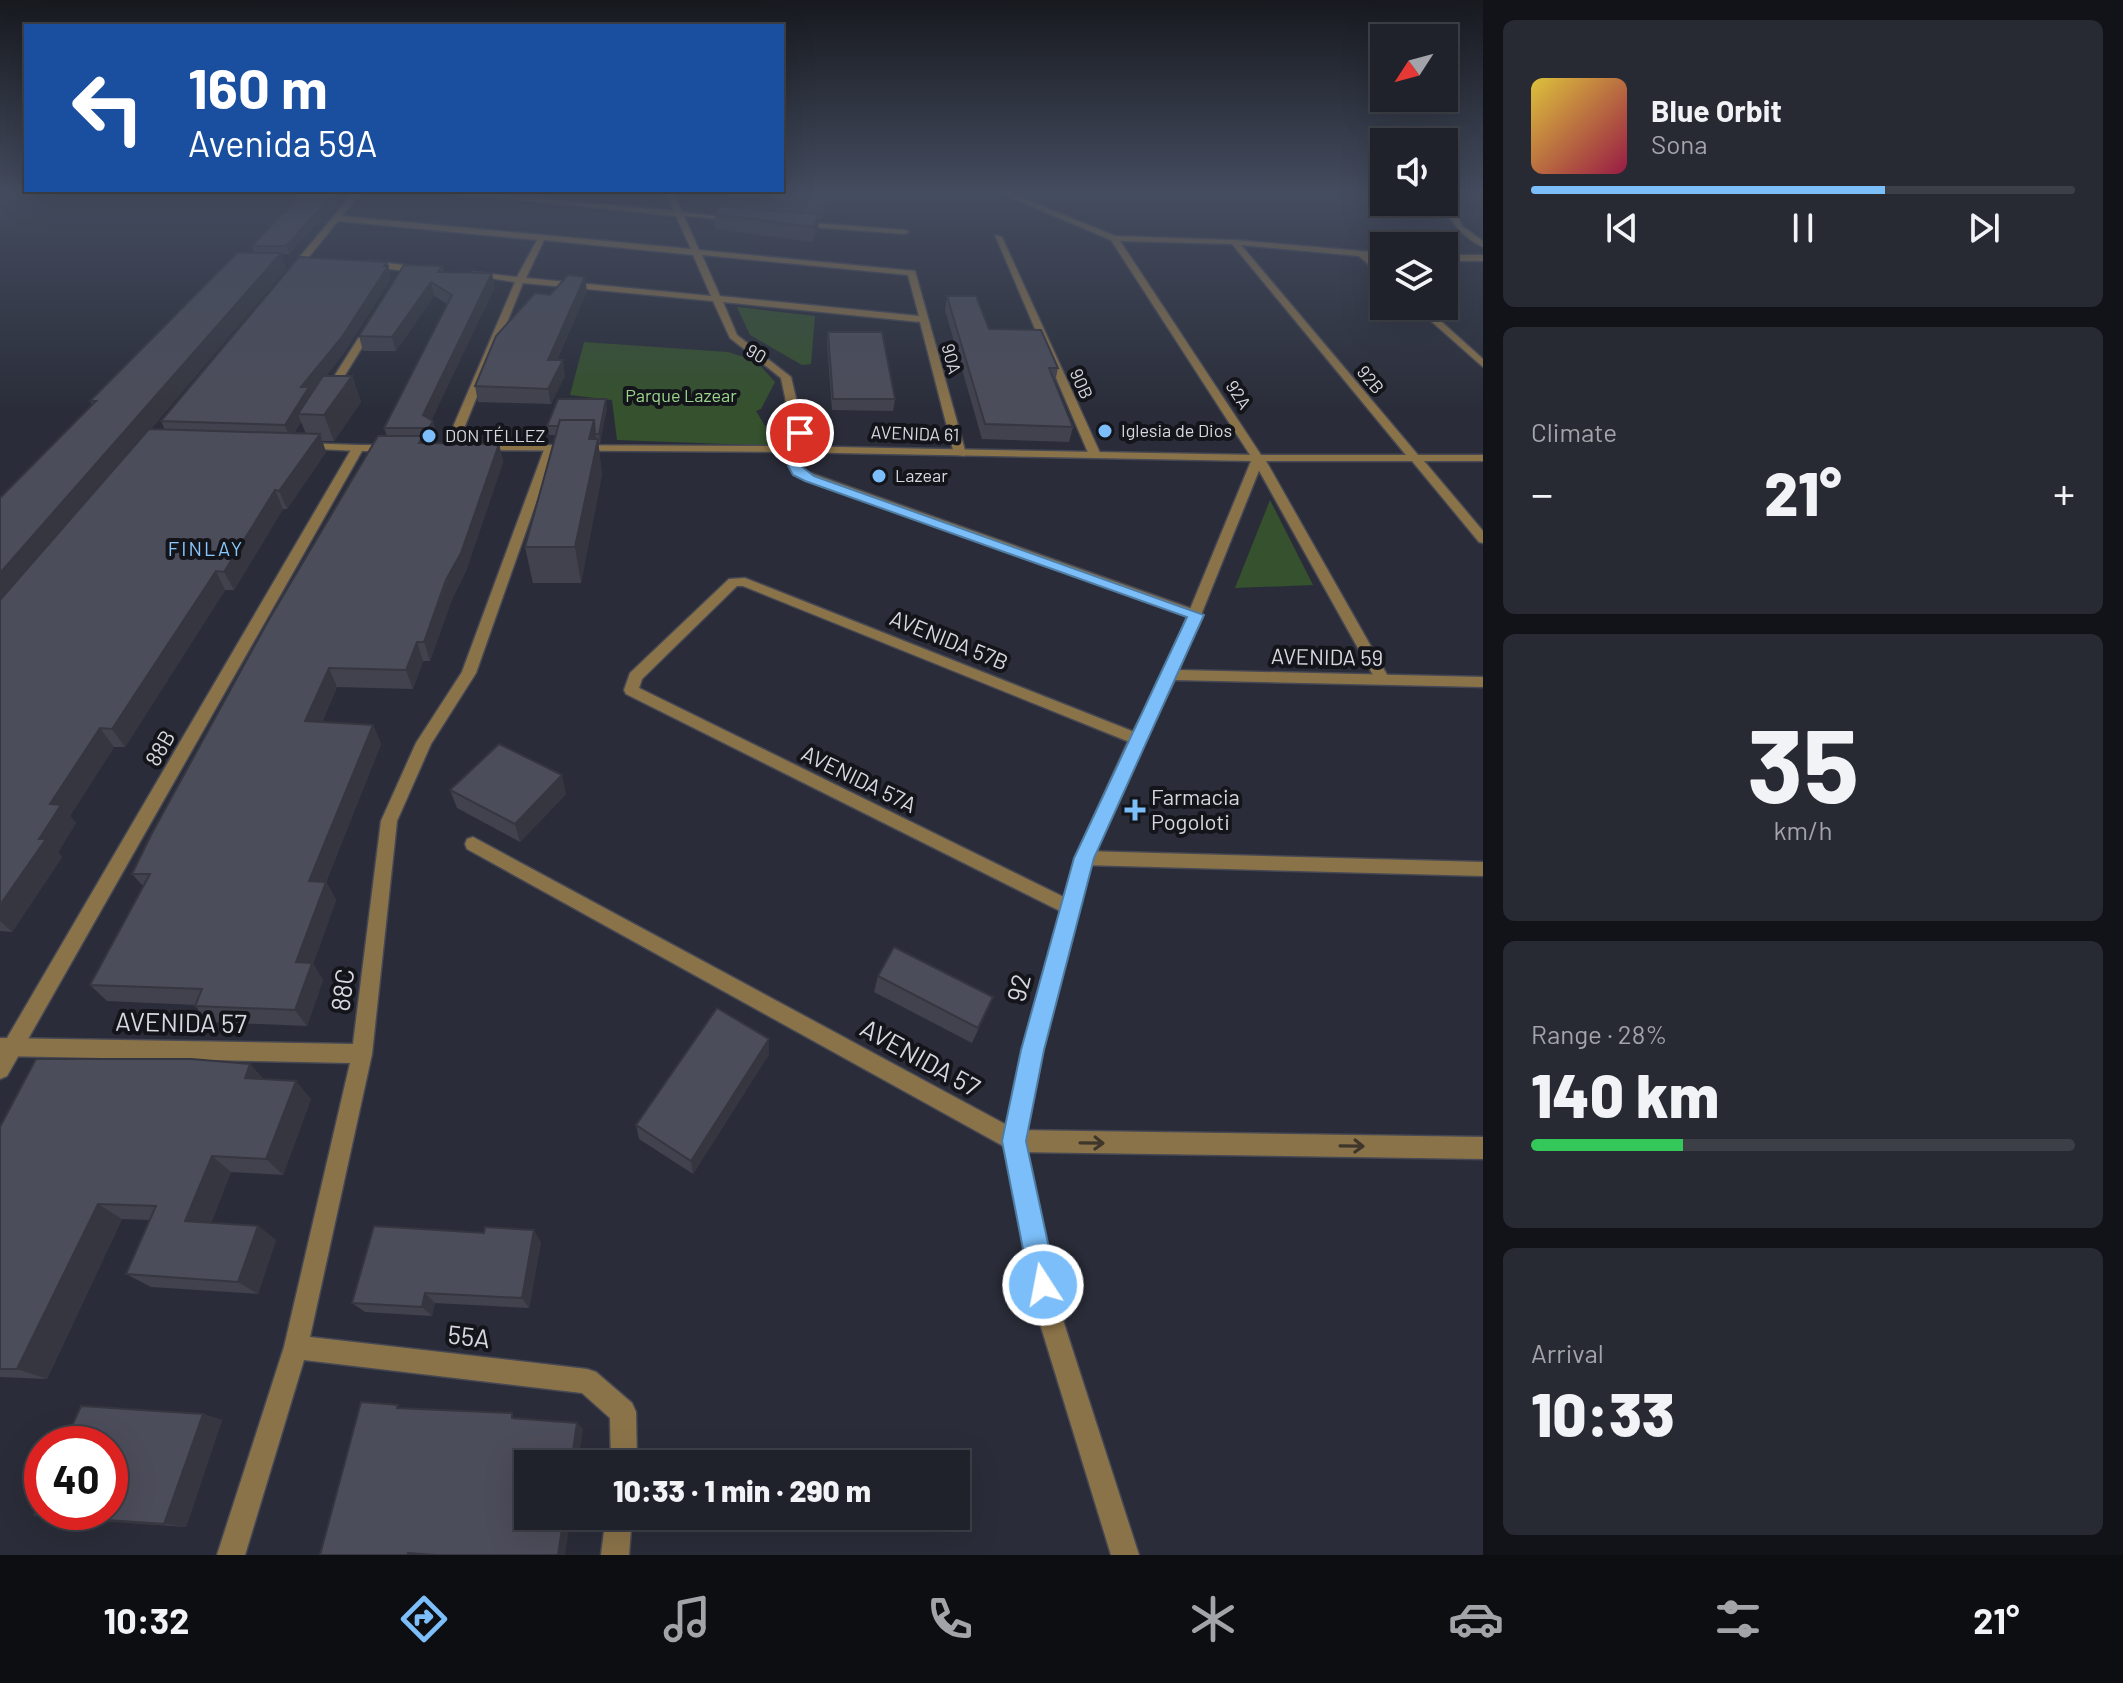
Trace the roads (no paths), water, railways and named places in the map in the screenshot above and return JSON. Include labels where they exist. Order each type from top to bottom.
[{"type":"street","points":[[284,281],[297,266]]},
{"type":"street","points":[[380,266],[435,271]]},
{"type":"street","points":[[450,448],[527,266]]},
{"type":"street","name":"90","points":[[702,266],[738,344],[764,358],[786,377],[802,449],[795,460],[797,472],[1196,615]]},
{"type":"street","name":"90A","points":[[836,266],[912,273],[960,454]]},
{"type":"street","name":"90B","points":[[1011,266],[1095,455]]},
{"type":"street","name":"92A","points":[[1132,266],[1258,458],[1383,680]]},
{"type":"street","name":"92B","points":[[1254,266],[1483,539]]},
{"type":"street","points":[[398,281],[406,268]]},
{"type":"street","points":[[463,274],[923,319]]},
{"type":"street","points":[[319,408],[375,319]]},
{"type":"street","points":[[1434,320],[1483,364]]},
{"type":"street","points":[[303,433],[295,446],[404,448]]},
{"type":"street","name":"88B","points":[[0,1069],[6,1048],[358,448]]},
{"type":"street","name":"AVENIDA 61","points":[[435,448],[802,449],[1258,458],[1483,458]]},
{"type":"street","name":"88C","points":[[231,1555],[296,1347],[362,1054],[389,821],[424,743],[469,673],[549,449]]},
{"type":"street","name":"92","points":[[1125,1555],[1049,1314],[1014,1141],[1068,907],[1084,858],[1137,739],[1170,675],[1258,458]]},
{"type":"street","name":"AVENIDA 57B","points":[[631,690],[635,677],[734,582],[745,582],[1137,739]]},
{"type":"street","name":"AVENIDA 59","points":[[1170,675],[1483,682]]},
{"type":"street","name":"AVENIDA 57A","points":[[631,690],[1068,907]]},
{"type":"street","name":"AVENIDA 57","points":[[473,844],[1014,1141],[1483,1148]]},
{"type":"street","points":[[1084,858],[1483,869]]},
{"type":"street","name":"AVENIDA 57","points":[[6,1048],[362,1054]]},
{"type":"street","name":"55A","points":[[296,1347],[587,1381],[623,1412],[624,1450]]},
{"type":"street","points":[[615,1555],[618,1530]]},
{"type":"place","name":"Iglesia de Dios","points":[[1105,431]]},
{"type":"place","name":"DON TÉLLEZ","points":[[429,436]]},
{"type":"place","name":"Lazear","points":[[879,476]]},
{"type":"place","name":"Farmacia Pogoloti","points":[[1135,810]]},
{"type":"district","name":"FINLAY","points":[[206,549]]},
{"type":"park label","name":"Parque Lazear","points":[[681,396]]}]
